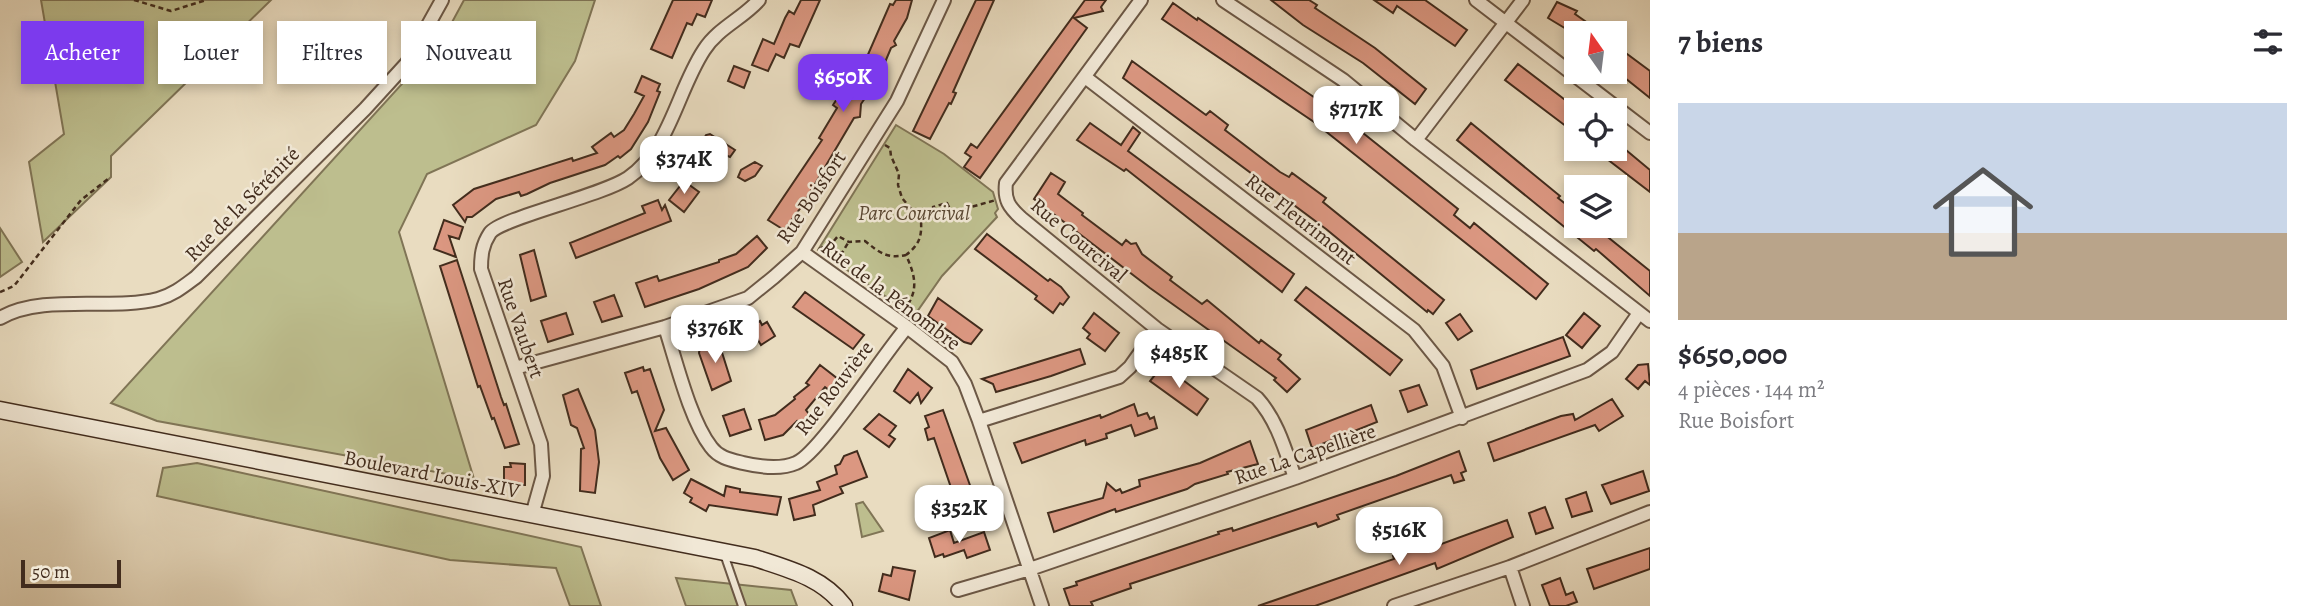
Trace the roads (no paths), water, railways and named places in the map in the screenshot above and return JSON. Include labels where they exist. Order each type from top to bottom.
[{"type":"main road","name":"Boulevard Louis-XIV","points":[[0,410],[723,552],[804,573],[837,597],[844,606]]},
{"type":"street","name":"Rue de la Sérénité","points":[[0,318],[10,312],[43,306],[156,299],[177,292],[196,277],[365,109],[407,63],[442,0]]},
{"type":"street","name":"Rue Vaubert","points":[[532,515],[543,476],[541,444],[481,269],[482,249],[491,231],[508,222],[609,189],[630,176],[652,156],[703,51],[717,33],[759,0]]},
{"type":"street","name":"Rue Boisfort","points":[[515,368],[665,327],[748,298],[802,252],[897,101],[944,0]]},
{"type":"street","name":"Rue Courcival","points":[[1141,0],[1006,183],[1004,197],[1021,218],[1157,329],[1256,398],[1268,411],[1278,430],[1295,478]]},
{"type":"street","points":[[1223,0],[1343,80],[1416,140],[1645,317]]},
{"type":"street","points":[[1476,0],[1650,133]]},
{"type":"street","points":[[1416,140],[1508,22],[1522,0]]},
{"type":"street","name":"Rue Fleurimont","points":[[1085,77],[1414,330],[1443,366],[1462,418]]},
{"type":"street","name":"Rue de la Pénombre","points":[[802,252],[902,323],[951,362],[965,384],[979,421],[1042,606]]},
{"type":"street","name":"Rue La Capellière","points":[[958,590],[1030,569],[1295,478],[1587,370],[1612,352],[1645,317]]},
{"type":"street","name":"Rue Rouvière","points":[[665,327],[698,426],[711,448],[722,458],[754,466],[777,467],[798,463],[820,442],[902,323]]},
{"type":"street","points":[[979,421],[1119,377],[1130,367],[1157,329]]},
{"type":"street","points":[[1394,606],[1510,567],[1650,512]]},
{"type":"street","points":[[1510,567],[1523,606]]},
{"type":"lane","points":[[723,552],[742,606]]},
{"type":"park label","name":"Parc Courcival","points":[[914,213]]}]
